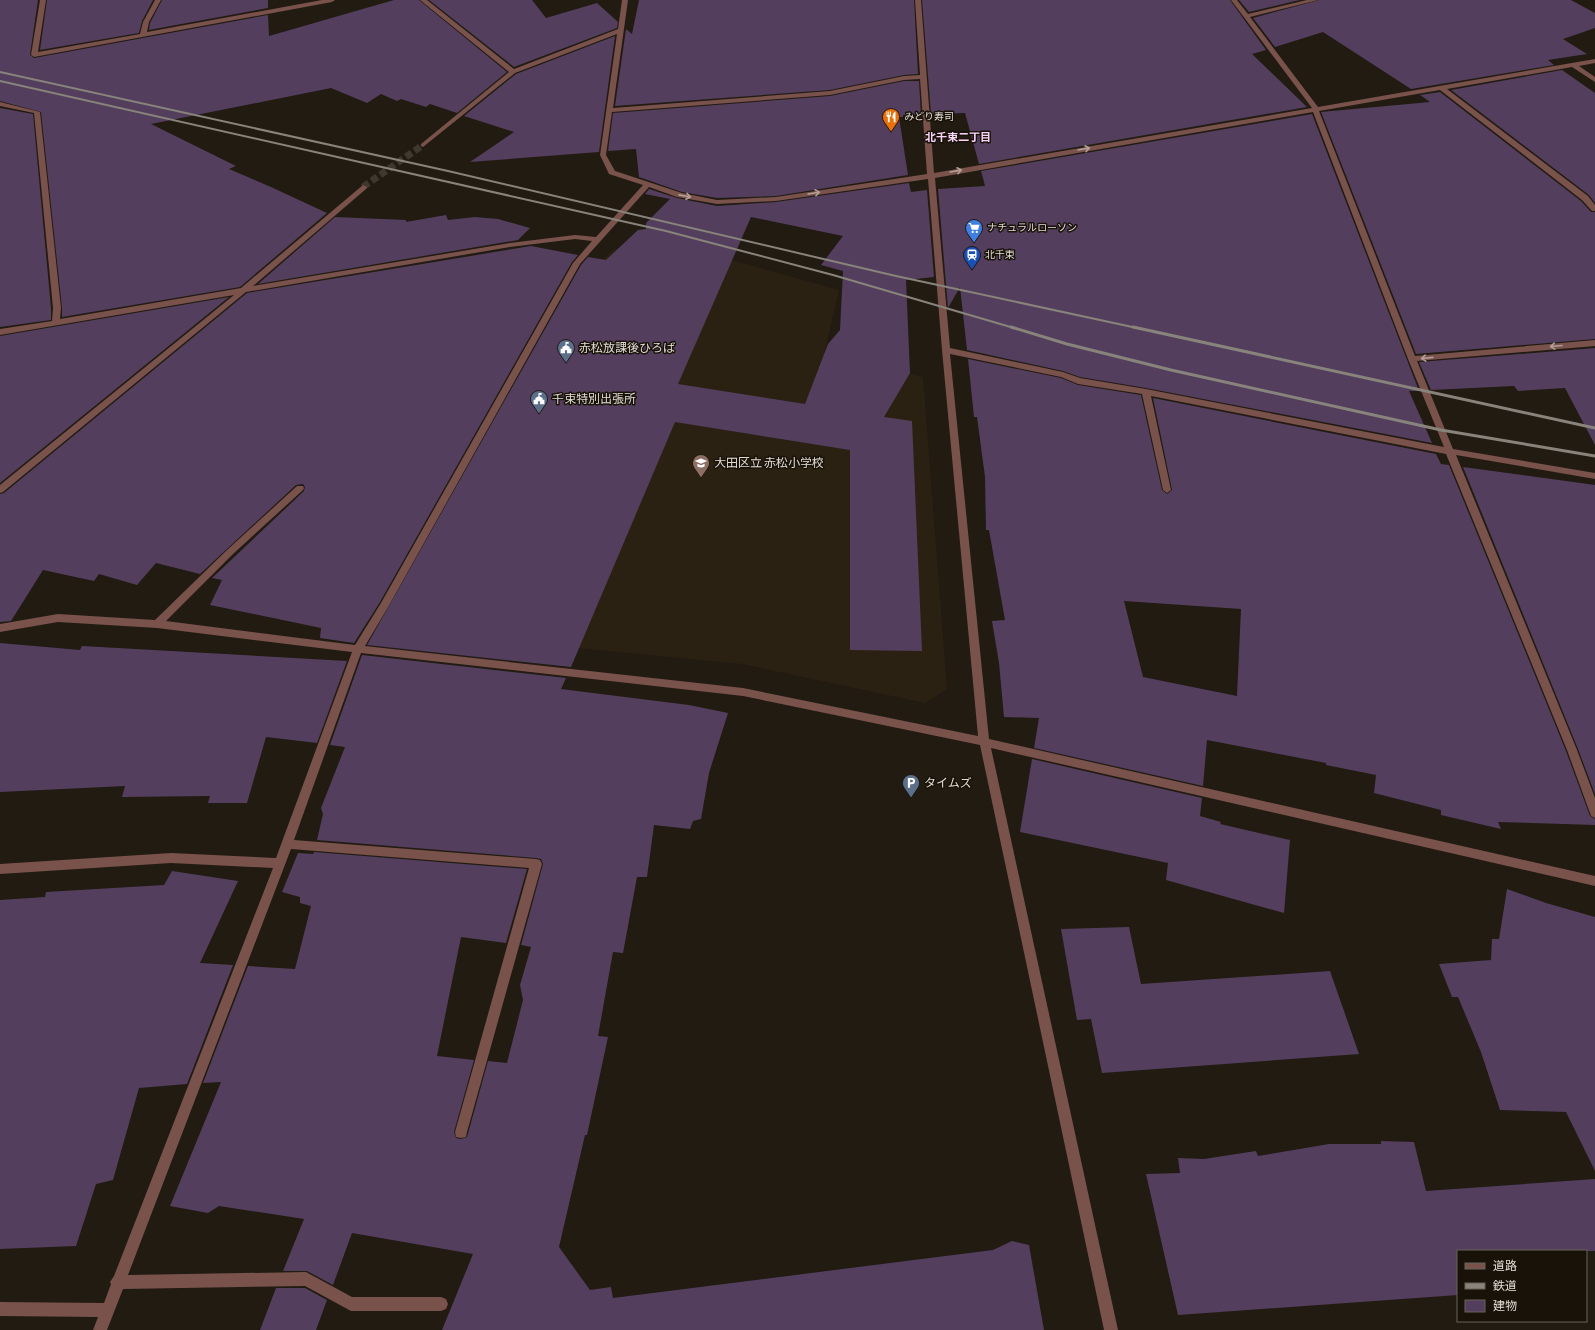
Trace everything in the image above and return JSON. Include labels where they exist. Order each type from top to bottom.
[{"type":"street","points":[[43,0],[34,55],[332,0]]},
{"type":"street","points":[[143,34],[146,22],[158,0]]},
{"type":"street","points":[[423,0],[514,72]]},
{"type":"street","points":[[625,0],[603,156],[612,172],[680,195],[717,202],[776,199],[931,176],[1316,108],[1442,88],[1595,61]]},
{"type":"street","points":[[918,0],[946,350],[984,742],[1112,1330]]},
{"type":"street","points":[[1234,0],[1316,108],[1412,359],[1572,750],[1595,813]]},
{"type":"street","points":[[1247,16],[1315,0]]},
{"type":"street","points":[[423,146],[514,72],[621,30]]},
{"type":"street","points":[[1572,64],[1595,80]]},
{"type":"street","points":[[610,110],[830,93],[904,78],[924,77]]},
{"type":"street","points":[[1442,88],[1585,198],[1595,209]]},
{"type":"street","points":[[0,104],[37,112],[57,308],[56,323]]},
{"type":"street","points":[[100,1330],[117,1282],[280,863],[358,649],[388,599],[577,263],[597,239],[636,200],[647,185]]},
{"type":"street","points":[[0,490],[244,290],[363,187]]},
{"type":"street","points":[[0,332],[510,245],[575,236],[597,239]]},
{"type":"street","points":[[1412,359],[1595,342]]},
{"type":"street","points":[[946,350],[1063,375],[1078,381],[1146,392],[1449,451],[1595,476]]},
{"type":"street","points":[[1146,392],[1167,490]]},
{"type":"street","points":[[157,624],[230,552],[300,488]]},
{"type":"street","points":[[0,628],[58,618],[157,624],[358,649],[743,692],[984,742],[1595,881]]},
{"type":"street","points":[[287,844],[536,864],[461,1132]]},
{"type":"street","points":[[0,869],[171,858],[280,863]]},
{"type":"street","points":[[117,1282],[306,1279],[351,1304],[441,1304]]},
{"type":"street","points":[[0,1309],[107,1310]]},
{"type":"shaded area","name":"大田区立 赤松小学校","points":[[614,249],[655,255],[717,256],[839,290],[824,355],[923,377],[947,689],[925,703],[742,664],[424,633],[596,266]]},
{"type":"building","points":[[0,0],[38,0],[30,55],[34,58],[268,15],[269,36],[394,0],[419,0],[507,72],[457,113],[430,104],[426,107],[401,99],[397,101],[381,94],[367,103],[331,88],[151,124],[236,166],[229,169],[327,213],[240,287],[62,317],[41,112],[0,101]]},
{"type":"building","points":[[47,0],[153,0],[142,21],[139,33],[40,50]]},
{"type":"building","points":[[162,0],[268,0],[268,8],[149,30],[150,23]]},
{"type":"building","points":[[429,0],[532,0],[546,18],[597,3],[618,22],[617,28],[514,67]]},
{"type":"building","points":[[639,0],[914,0],[918,74],[904,75],[830,90],[615,106],[626,29],[632,34]]},
{"type":"building","points":[[922,0],[1230,0],[1266,50],[1252,54],[1307,107],[979,164],[965,113],[931,114]]},
{"type":"building","points":[[1239,0],[1300,0],[1249,12]]},
{"type":"building","points":[[1319,0],[1571,0],[1595,13],[1595,28],[1563,39],[1587,54],[1548,60],[1554,65],[1411,89],[1323,32],[1275,47],[1253,18]]},
{"type":"building","points":[[615,36],[599,152],[470,162],[514,132],[464,116],[516,74]]},
{"type":"building","points":[[1562,70],[1595,93],[1595,203],[1589,195],[1451,90]]},
{"type":"building","points":[[904,81],[919,81],[921,115],[903,115],[903,117],[899,117],[908,175],[776,196],[717,198],[682,192],[639,177],[636,149],[608,151],[613,113],[830,96]]},
{"type":"building","points":[[1440,92],[1581,201],[1591,212],[1595,212],[1595,339],[1416,354],[1321,112],[1430,102],[1420,95]]},
{"type":"building","points":[[0,108],[33,114],[51,320],[0,327]]},
{"type":"building","points":[[1312,114],[1419,391],[1409,391],[1432,443],[1146,388],[1080,377],[1063,371],[967,350],[960,287],[948,308],[938,189],[985,186],[981,171]]},
{"type":"building","points":[[909,183],[911,192],[927,190],[934,277],[906,280],[910,373],[884,417],[912,421],[922,651],[850,650],[850,450],[675,422],[571,667],[367,645],[581,265],[588,257],[606,260],[638,230],[646,229],[646,223],[670,199],[645,194],[649,189],[677,198],[717,206],[776,202]],"holes":[[[751,217],[843,236],[821,265],[843,271],[840,330],[828,344],[805,404],[678,384]]]},
{"type":"building","points":[[446,215],[448,220],[475,217],[498,219],[530,228],[518,240],[258,284],[335,217],[406,220],[406,222]]},
{"type":"building","points":[[531,246],[578,255],[572,262],[380,602],[354,643],[320,638],[321,628],[210,605],[222,580],[212,578],[304,491],[305,487],[303,484],[296,485],[200,574],[156,563],[137,585],[99,574],[94,581],[43,570],[11,621],[0,622],[0,494],[4,493],[247,293]]},
{"type":"building","points":[[229,297],[0,483],[0,336]]},
{"type":"building","points":[[1595,348],[1595,445],[1565,388],[1518,391],[1514,386],[1431,390],[1419,362]]},
{"type":"building","points":[[968,359],[1061,378],[1078,385],[1141,395],[1162,490],[1167,494],[1172,490],[1153,398],[1436,454],[1441,464],[1449,465],[1566,751],[1590,816],[1595,819],[1595,825],[1498,822],[1501,829],[1441,815],[1441,810],[1374,793],[1376,775],[1326,765],[1326,763],[1207,740],[1203,786],[1034,748],[1039,718],[1004,717],[999,663],[992,621],[1005,620],[989,530],[986,530],[985,477],[977,417],[974,417]],"holes":[[[1124,601],[1241,609],[1237,696],[1143,677]]]},
{"type":"building","points":[[1463,467],[1595,485],[1595,794],[1578,749]]},
{"type":"building","points":[[0,643],[80,650],[82,646],[347,661],[317,743],[266,737],[247,803],[208,803],[210,796],[122,797],[125,786],[0,792]]},
{"type":"building","points":[[362,655],[566,678],[561,689],[689,705],[728,713],[709,773],[701,819],[693,821],[690,829],[654,825],[647,877],[637,877],[623,953],[613,952],[598,1036],[608,1037],[587,1135],[585,1135],[559,1247],[590,1290],[611,1287],[613,1298],[993,1250],[1012,1241],[1029,1245],[1044,1330],[442,1330],[473,1254],[352,1233],[333,1285],[307,1271],[283,1271],[304,1219],[219,1206],[208,1213],[170,1206],[221,1082],[203,1083],[248,966],[295,969],[311,906],[300,903],[300,897],[282,892],[298,853],[313,854],[314,852],[527,869],[506,943],[461,937],[437,1056],[474,1060],[454,1132],[456,1138],[461,1139],[467,1137],[488,1061],[507,1063],[523,1000],[520,985],[531,947],[521,945],[543,864],[541,859],[317,840],[323,814],[321,808],[345,747],[330,745]]},
{"type":"building","points":[[1032,759],[1202,798],[1200,816],[1221,822],[1220,824],[1290,840],[1284,913],[1166,880],[1168,863],[1020,832]]},
{"type":"building","points":[[172,871],[238,881],[200,963],[233,965],[187,1084],[139,1088],[113,1180],[96,1184],[76,1246],[0,1249],[0,900],[45,897],[46,892],[164,885]]},
{"type":"building","points":[[1507,889],[1546,903],[1595,917],[1595,1171],[1566,1112],[1500,1110],[1481,1052],[1458,997],[1452,997],[1439,964],[1491,960],[1492,939],[1499,939]]},
{"type":"building","points":[[1129,927],[1141,984],[1330,971],[1359,1054],[1102,1073],[1091,1019],[1077,1020],[1061,929]]},
{"type":"building","points":[[1381,1141],[1414,1142],[1426,1191],[1595,1179],[1595,1251],[1457,1250],[1457,1295],[1178,1315],[1146,1174],[1180,1173],[1178,1158],[1204,1159],[1256,1151],[1258,1156],[1329,1144],[1381,1144]]},
{"type":"building","points":[[276,1288],[305,1288],[327,1300],[316,1330],[260,1330]]},
{"type":"tunnel","points":[[363,187],[423,145]]},
{"type":"railway","points":[[0,72],[448,171],[896,276],[1137,328]]},
{"type":"railway","points":[[0,81],[666,231],[833,275],[1014,328]]},
{"type":"railway","points":[[1011,327],[1067,344],[1171,370],[1441,430],[1595,456]]},
{"type":"railway","points":[[1133,327],[1595,428]]},
{"type":"place","name":"みどり寿司","points":[[891,132]]},
{"type":"place","name":"ナチュラルローソン","points":[[974,243]]},
{"type":"place","name":"北千束","points":[[972,270]]},
{"type":"place","name":"赤松放課後ひろば","points":[[566,363]]},
{"type":"place","name":"千束特別出張所","points":[[539,414]]},
{"type":"place","name":"大田区立 赤松小学校","points":[[701,478]]},
{"type":"place","name":"タイムズ","points":[[911,798]]},
{"type":"district","name":"北千束二丁目","points":[[958,137]]}]
